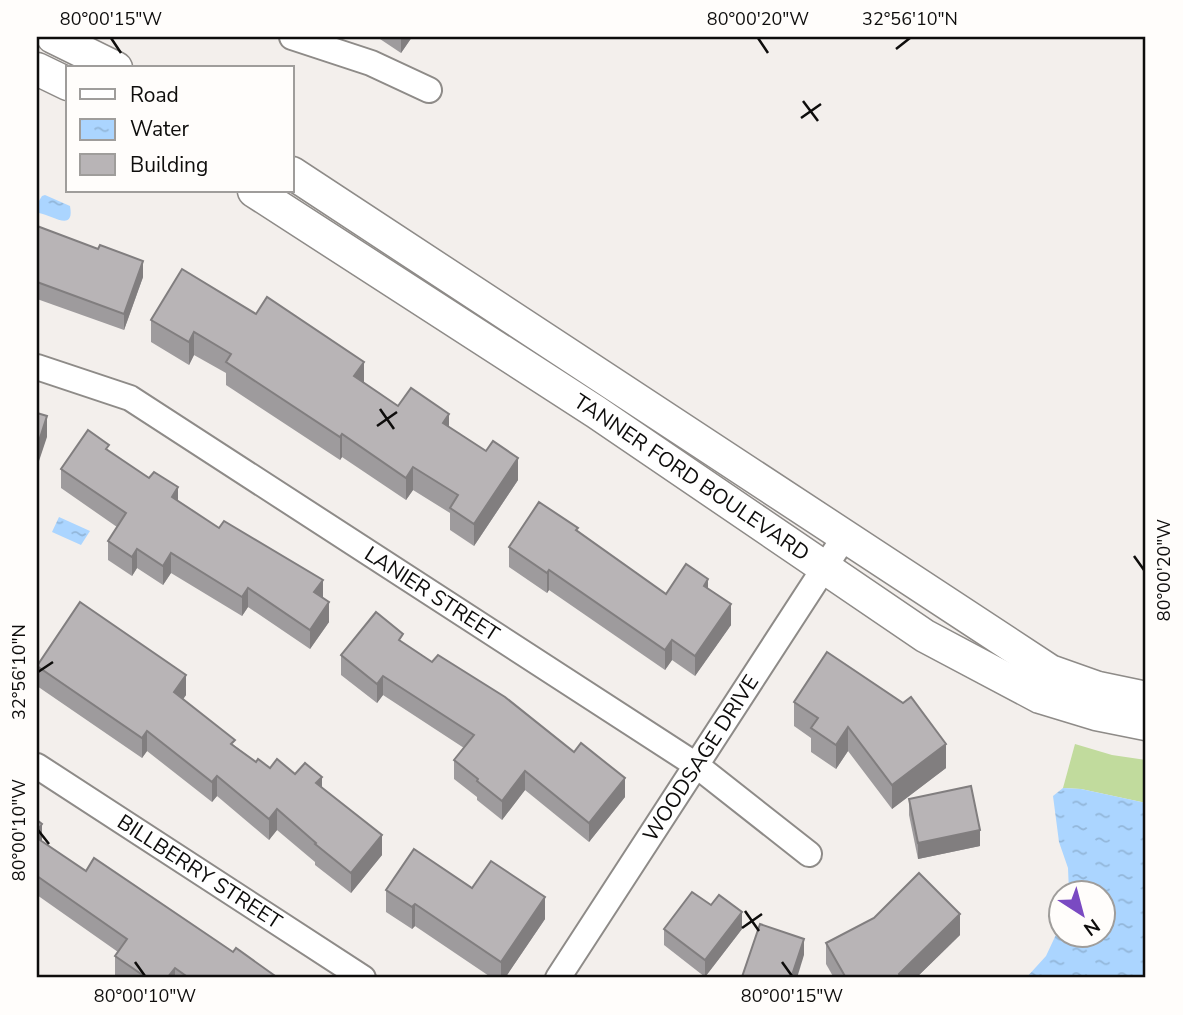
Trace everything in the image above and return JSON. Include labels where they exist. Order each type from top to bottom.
[{"type":"street","points":[[53,37],[112,66]]},
{"type":"street","points":[[292,37],[371,63],[429,90]]},
{"type":"street","points":[[37,69],[66,83]]},
{"type":"street","name":"TANNER FORD BOULEVARD","points":[[294,174],[1050,671],[1098,688],[1146,698]]},
{"type":"street","name":"TANNER FORD BOULEVARD","points":[[256,192],[596,412],[925,635],[1040,697],[1096,714],[1146,724]]},
{"type":"street","name":"LANIER STREET","points":[[37,367],[130,398],[696,765],[809,854]]},
{"type":"street","name":"WOODSAGE DRIVE","points":[[558,978],[845,536]]},
{"type":"street","name":"BILLBERRY STREET","points":[[37,766],[363,978]]},
{"type":"green space","points":[[1075,744],[1112,755],[1146,760],[1146,803],[1081,789],[1063,788]]},
{"type":"water","points":[[45,195],[70,206],[69,219],[61,220],[39,213],[37,204]]},
{"type":"water","points":[[59,517],[90,531],[81,545],[52,532]]},
{"type":"water","points":[[1063,788],[1081,789],[1146,803],[1146,978],[1026,978],[1050,948],[1116,948],[1116,878],[1068,878],[1068,868],[1059,842],[1053,796]]},
{"type":"building","points":[[37,226],[98,249],[100,245],[143,261],[124,314],[37,282]]},
{"type":"building","points":[[182,269],[256,314],[267,297],[364,362],[354,376],[398,406],[411,388],[449,414],[443,423],[486,451],[493,441],[518,458],[474,524],[450,508],[458,495],[413,467],[406,478],[342,434],[340,437],[226,362],[231,354],[194,332],[189,342],[151,320]]},
{"type":"building","points":[[37,413],[47,416],[37,447]]},
{"type":"building","points":[[88,430],[109,445],[106,449],[149,478],[154,472],[178,487],[172,497],[219,528],[224,521],[323,580],[314,592],[329,602],[310,630],[248,588],[242,597],[171,553],[163,566],[137,549],[132,557],[108,541],[126,513],[61,469]]},
{"type":"building","points":[[539,502],[666,594],[686,564],[708,579],[704,586],[731,604],[695,656],[672,640],[665,650],[549,570],[547,573],[509,547]]},
{"type":"building","points":[[80,602],[186,675],[174,692],[235,740],[231,744],[256,762],[258,759],[270,768],[277,759],[295,774],[305,763],[322,777],[316,783],[382,835],[351,873],[277,809],[269,819],[217,776],[212,782],[147,731],[142,738],[37,666]]},
{"type":"building","points":[[376,612],[403,634],[399,640],[432,662],[438,655],[505,697],[574,752],[581,743],[625,778],[589,823],[525,771],[502,801],[454,760],[474,735],[383,676],[377,684],[341,655]]},
{"type":"building","points":[[827,652],[903,703],[911,697],[946,744],[892,785],[848,727],[836,745],[811,728],[818,718],[794,702]]},
{"type":"building","points":[[971,786],[980,830],[918,843],[909,799]]},
{"type":"building","points":[[37,838],[86,871],[94,858],[233,952],[236,948],[278,978],[189,978],[175,968],[167,978],[147,978],[115,956],[127,939],[37,876]]},
{"type":"building","points":[[414,849],[472,888],[491,861],[545,897],[501,962],[415,904],[412,907],[386,890]]},
{"type":"building","points":[[919,873],[960,914],[899,974],[901,978],[846,978],[826,943],[874,918]]},
{"type":"building","points":[[692,892],[711,905],[719,895],[742,912],[705,960],[664,929]]},
{"type":"building","points":[[760,924],[804,939],[791,978],[742,977]]}]
